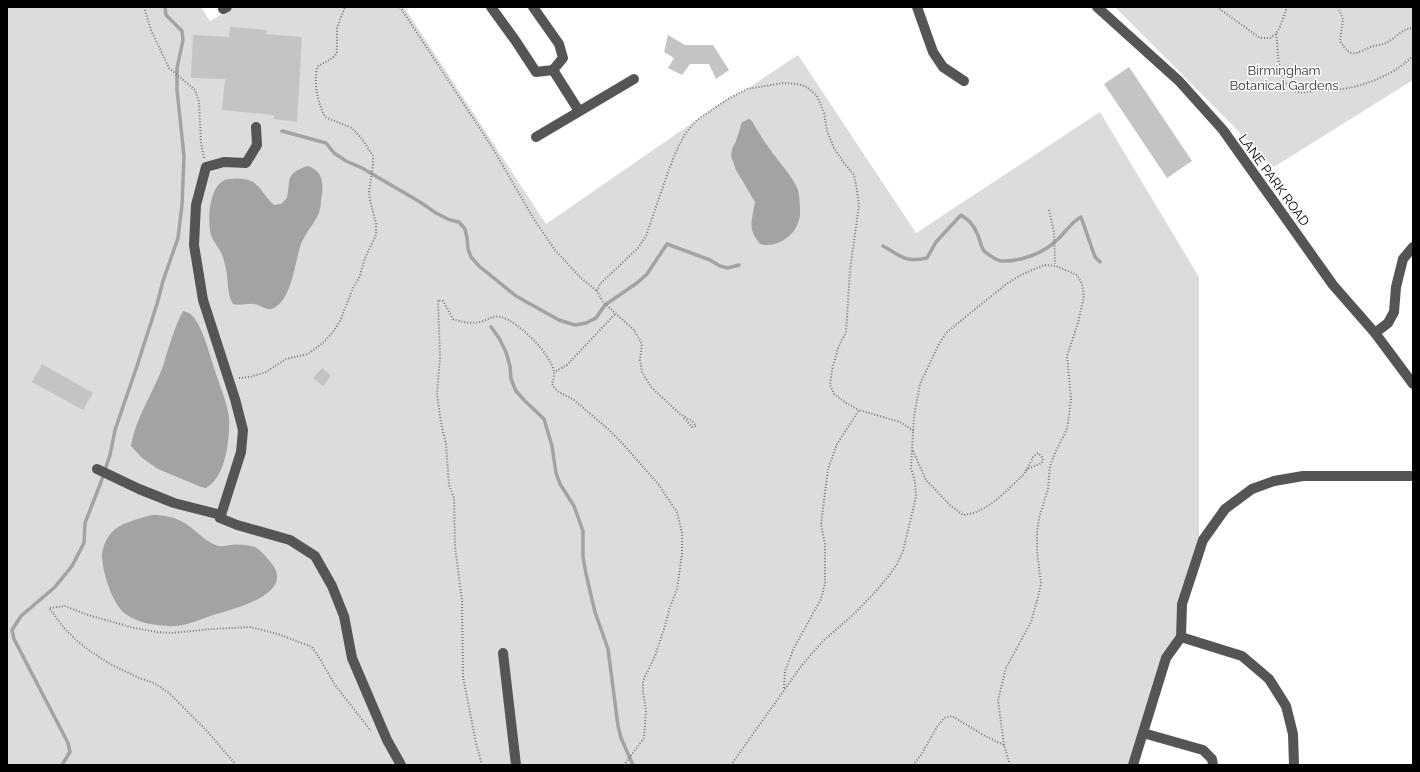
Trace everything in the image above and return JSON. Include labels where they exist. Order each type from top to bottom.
[{"type":"street","points":[[490,7],[515,40],[536,72],[553,70],[563,58],[559,44],[533,7]]},
{"type":"street","points":[[917,7],[933,52],[939,62],[943,67],[964,81]]},
{"type":"street","name":"LANE PARK ROAD","points":[[1097,7],[1179,81],[1223,130],[1333,285],[1376,333],[1413,384]]},
{"type":"street","points":[[553,70],[579,111]]},
{"type":"street","points":[[536,137],[634,78]]},
{"type":"street","points":[[256,127],[257,145],[246,163],[224,162],[206,167],[196,205],[194,245],[203,300],[243,430],[241,452],[220,518],[237,525],[290,540],[315,556],[332,586],[344,616],[352,658],[387,740],[401,765]]},
{"type":"street","points":[[1376,333],[1388,323],[1394,312],[1396,286],[1403,259],[1413,247]]},
{"type":"street","points":[[97,469],[139,489],[174,503],[221,515]]},
{"type":"street","points":[[1133,765],[1166,658],[1181,637],[1182,604],[1203,540],[1225,509],[1252,489],[1274,480],[1302,476],[1413,476]]},
{"type":"street","points":[[1181,637],[1242,656],[1269,679],[1286,706],[1293,734],[1294,765]]},
{"type":"street","points":[[503,653],[516,765]]},
{"type":"street","points":[[1143,733],[1203,750],[1212,759],[1214,765]]},
{"type":"path","points":[[144,7],[151,30],[169,68],[195,90],[198,102],[201,143],[206,167]]},
{"type":"path","points":[[228,378],[250,377],[266,372],[286,359],[308,354],[324,342],[333,332],[346,308],[353,288],[359,278],[365,258],[376,235],[376,224],[370,200],[374,164],[373,156],[362,139],[352,128],[325,117],[318,98],[316,83],[317,67],[323,62],[333,58],[337,53],[337,28],[345,7]]},
{"type":"path","points":[[400,7],[492,147],[539,227],[555,250],[581,278],[597,291],[603,302],[634,330],[642,344],[640,360],[642,372],[651,387],[680,414],[692,421],[696,426],[692,428],[684,418]]},
{"type":"path","points":[[1217,7],[1260,38],[1270,38],[1276,34],[1281,26],[1287,7]]},
{"type":"path","points":[[1338,7],[1342,19],[1340,41],[1350,53],[1356,54],[1371,47],[1388,42],[1406,29],[1413,28]]},
{"type":"path","points":[[1276,34],[1281,77],[1289,87],[1296,92],[1349,88],[1398,68],[1413,55]]},
{"type":"path","points":[[597,291],[600,284],[638,248],[646,236],[675,154],[685,134],[697,120],[728,99],[747,90],[783,83],[807,87],[817,96],[824,113],[827,131],[834,148],[854,175],[859,205],[850,270],[846,332],[838,348],[832,370],[830,385],[834,394],[846,403],[859,410],[900,422],[914,431]]},
{"type":"path","points":[[1049,210],[1054,232],[1055,264]]},
{"type":"path","points":[[731,765],[784,690],[822,642],[855,613],[888,577],[903,552],[916,497],[912,468],[914,416],[920,384],[940,344],[948,332],[1005,285],[1035,268],[1044,265],[1056,266],[1077,275],[1082,284],[1084,296],[1080,318],[1067,356],[1071,399],[1066,431],[1050,466],[1048,489],[1039,518],[1037,551],[1041,583],[1031,622],[1006,668],[998,700],[1004,745],[1010,765]]},
{"type":"path","points":[[482,765],[463,677],[462,600],[454,547],[454,498],[449,485],[446,444],[441,423],[437,394],[440,357],[438,300],[443,301],[453,319],[466,323],[480,322],[492,317],[502,318],[514,324],[529,335],[550,362],[555,373],[552,384],[557,391],[574,400],[624,445],[659,485],[677,512],[682,533],[682,554],[677,590],[670,607],[657,651],[643,681],[642,692],[646,710],[646,727],[644,738],[624,765]]},
{"type":"path","points":[[556,371],[567,365],[616,313]]},
{"type":"path","points":[[784,690],[785,670],[794,648],[821,599],[825,584],[825,544],[821,524],[828,469],[837,444],[859,410]]},
{"type":"path","points":[[913,450],[926,480],[962,515],[970,514],[982,509],[998,498],[1026,471],[1042,462],[1043,458],[1041,455],[1038,453],[1032,457],[1026,471]]},
{"type":"path","points":[[236,765],[207,731],[169,693],[154,683],[110,664],[90,651],[64,628],[49,608],[65,606],[88,615],[134,628],[157,632],[172,633],[250,627],[278,634],[312,647],[335,685],[368,727],[378,738],[387,740]]},
{"type":"path","points":[[913,765],[944,718],[952,716],[985,736],[997,740],[1004,745]]},
{"type":"green space","points":[[7,7],[201,7],[210,21],[235,7],[404,7],[546,224],[727,99],[747,89],[798,55],[916,233],[1100,112],[1199,277],[1199,538],[1177,603],[1176,636],[1128,765],[7,765]]},
{"type":"green space","name":"Birmingham Botanical Gardens","points":[[1115,7],[1413,7],[1413,80],[1274,167]]},
{"type":"shaded area","points":[[749,119],[752,121],[767,146],[792,179],[799,193],[800,215],[796,227],[786,238],[772,245],[760,244],[753,233],[752,220],[755,202],[736,170],[731,156],[732,149],[742,122]]},
{"type":"shaded area","points":[[307,166],[317,171],[322,179],[320,208],[318,215],[301,244],[292,279],[285,297],[280,303],[271,309],[254,304],[233,304],[229,295],[224,260],[220,250],[211,236],[209,220],[211,202],[217,186],[222,181],[229,179],[238,178],[248,180],[256,184],[274,205],[281,204],[287,198],[289,181],[292,175]]},
{"type":"shaded area","points":[[183,311],[194,317],[202,331],[225,400],[229,418],[229,436],[222,466],[213,483],[206,488],[158,469],[142,458],[131,446],[133,435],[159,376],[174,331]]},
{"type":"shaded area","points":[[152,515],[174,518],[190,527],[210,542],[219,546],[239,545],[257,548],[272,564],[277,574],[276,583],[270,590],[251,603],[188,624],[163,626],[132,618],[122,611],[113,597],[106,579],[102,555],[105,543],[117,528],[128,522]]},
{"type":"building","points":[[230,27],[267,30],[266,34],[302,37],[297,122],[274,119],[274,115],[222,110],[225,79],[191,78],[193,35],[229,37]]},
{"type":"building","points":[[668,35],[685,45],[713,45],[729,70],[716,79],[709,64],[690,64],[682,75],[668,68],[674,58],[664,52]]},
{"type":"building","points":[[1129,67],[1192,161],[1167,178],[1104,84]]},
{"type":"building","points":[[42,364],[93,393],[83,410],[32,382]]},
{"type":"building","points":[[322,368],[331,376],[323,386],[313,378]]},
{"type":"waterway","points":[[62,765],[70,752],[68,743],[14,639],[12,630],[21,616],[55,587],[72,566],[84,543],[85,523],[110,455],[115,430],[178,238],[182,205],[184,156],[177,90],[177,68],[183,40],[182,31],[166,15],[165,7]]},
{"type":"waterway","points":[[282,131],[326,143],[334,153],[346,161],[362,168],[436,213],[450,220],[459,222],[465,229],[468,249],[471,257],[479,266],[516,296],[559,320],[575,325],[586,323],[596,318],[605,305],[637,283],[647,274],[667,244],[710,260],[720,266],[728,268],[739,265]]},
{"type":"waterway","points":[[883,246],[904,258],[913,260],[927,258],[936,242],[961,215],[973,226],[985,252],[1001,261],[1016,260],[1039,253],[1052,245],[1071,224],[1081,217],[1095,257],[1100,262]]},
{"type":"waterway","points":[[491,327],[499,338],[506,352],[510,366],[511,379],[516,391],[544,419],[552,446],[556,473],[560,484],[574,506],[583,531],[583,557],[586,574],[595,612],[608,649],[618,726],[621,738],[633,765]]}]
